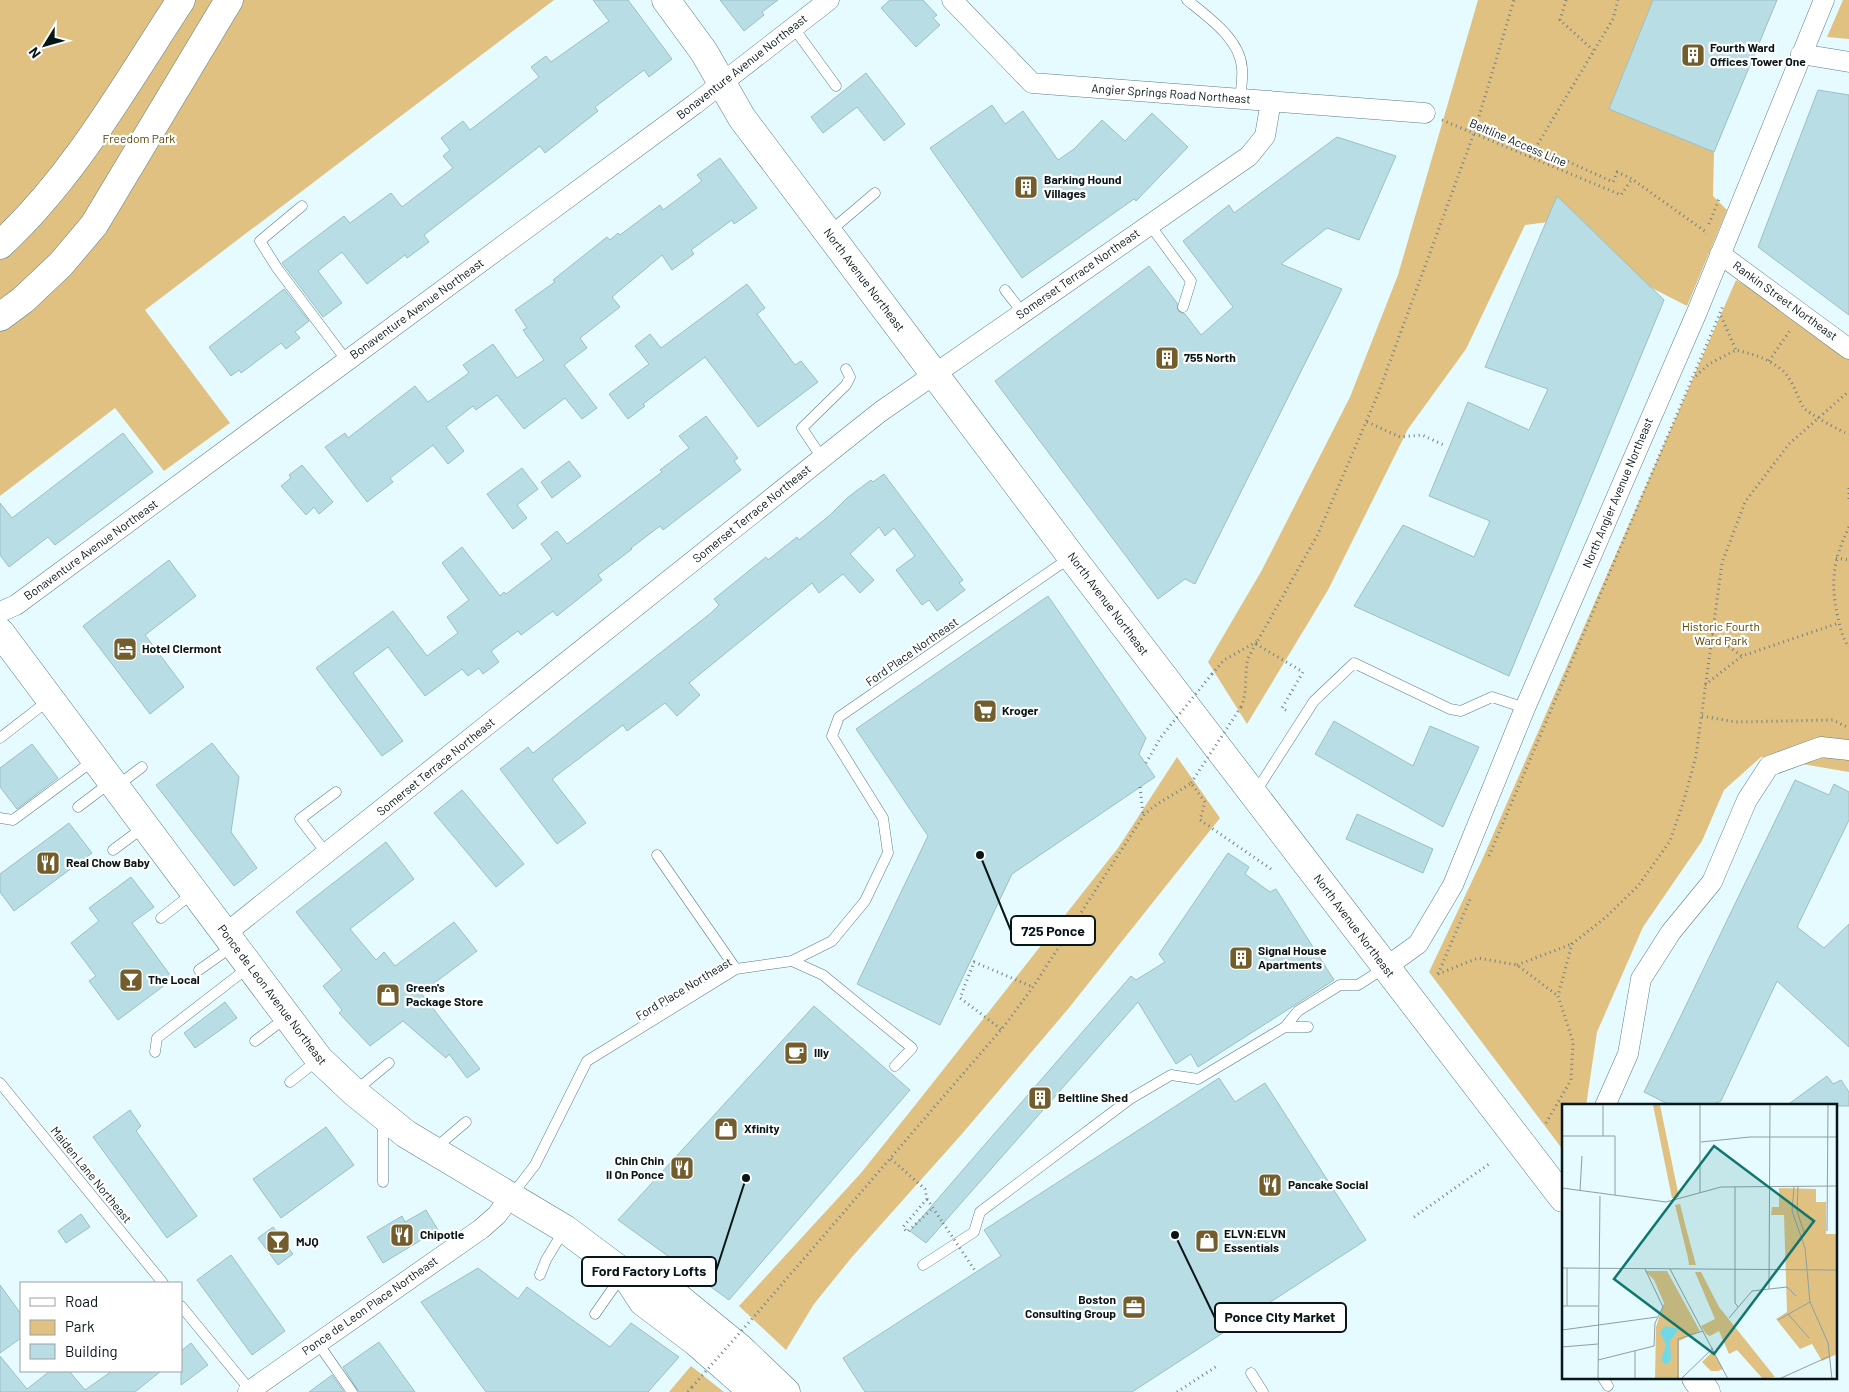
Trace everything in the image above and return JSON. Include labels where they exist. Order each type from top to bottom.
[{"type":"main road","points":[[0,245],[26,221],[60,182],[181,0]]},
{"type":"main road","points":[[0,316],[23,300],[61,264],[94,224],[229,0]]},
{"type":"main road","name":"North Avenue Northeast","points":[[666,0],[704,52],[742,118],[1071,556],[1386,967],[1560,1186]]},
{"type":"main road","name":"Ponce de Leon Avenue Northeast","points":[[0,632],[319,1059],[354,1092],[406,1134],[565,1229],[624,1273],[643,1302],[696,1342],[752,1392]]},
{"type":"main road","name":"Ponce de Leon Avenue Northeast","points":[[624,1273],[658,1281],[740,1348],[786,1392]]},
{"type":"main road","points":[[1697,1380],[1706,1392]]},
{"type":"street","name":"Bonaventure Avenue Northeast","points":[[0,612],[16,605],[687,110],[829,0]]},
{"type":"street","name":"Angier Springs Road Northeast","points":[[952,0],[1032,84],[1426,113]]},
{"type":"street","name":"North Angier Avenue Northeast","points":[[1386,967],[1418,944],[1453,885],[1525,708],[1697,312],[1800,54],[1824,0]]},
{"type":"street","points":[[1800,54],[1849,62]]},
{"type":"street","name":"Somerset Terrace Northeast","points":[[236,949],[327,854],[880,412],[1250,156],[1265,136],[1271,101]]},
{"type":"street","name":"Rankin Street Northeast","points":[[1720,254],[1849,349]]},
{"type":"street","points":[[1606,1104],[1628,1054],[1641,979],[1671,932],[1712,882],[1747,800],[1769,766],[1821,748],[1849,750]]},
{"type":"street","name":"Ponce de Leon Place Northeast","points":[[249,1391],[481,1229],[497,1215],[511,1196]]},
{"type":"lane","points":[[1188,0],[1220,28],[1235,47],[1242,67],[1240,99]]},
{"type":"lane","points":[[793,27],[836,86]]},
{"type":"lane","points":[[828,233],[875,194]]},
{"type":"lane","points":[[302,206],[260,241],[277,268],[347,361]]},
{"type":"lane","points":[[1150,225],[1191,280],[1183,307]]},
{"type":"lane","points":[[1004,290],[1022,313]]},
{"type":"lane","points":[[822,458],[802,428],[846,386],[850,377],[846,369]]},
{"type":"lane","name":"Ford Place Northeast","points":[[511,1196],[535,1165],[587,1061],[736,969],[792,961],[832,941],[865,901],[888,853],[883,818],[832,736],[839,717],[1071,556]]},
{"type":"lane","points":[[1254,795],[1314,700],[1354,663],[1450,709],[1461,711],[1492,697],[1525,708]]},
{"type":"lane","points":[[0,738],[49,699]]},
{"type":"lane","points":[[0,818],[13,820],[94,759]]},
{"type":"lane","points":[[78,807],[142,767]]},
{"type":"lane","points":[[327,854],[300,819],[336,792]]},
{"type":"lane","points":[[113,850],[145,826]]},
{"type":"lane","points":[[657,855],[736,969]]},
{"type":"lane","points":[[161,918],[194,892]]},
{"type":"lane","points":[[198,970],[236,949]]},
{"type":"lane","points":[[155,1052],[157,1038],[236,949]]},
{"type":"lane","points":[[792,961],[824,975],[912,1048],[895,1066]]},
{"type":"lane","points":[[924,1265],[974,1232],[980,1212],[1130,1099],[1171,1075],[1198,1079],[1285,1027],[1298,1012],[1340,985],[1358,985],[1386,967]]},
{"type":"lane","points":[[255,1041],[288,1017]]},
{"type":"lane","points":[[1285,1027],[1308,1027]]},
{"type":"lane","points":[[290,1082],[319,1059]]},
{"type":"lane","points":[[354,1092],[389,1063]]},
{"type":"lane","name":"Maiden Lane Northeast","points":[[0,1083],[162,1282]]},
{"type":"lane","points":[[383,1115],[383,1182]]},
{"type":"lane","points":[[433,1150],[466,1122]]},
{"type":"lane","points":[[540,1275],[546,1260],[565,1229]]},
{"type":"lane","points":[[595,1314],[624,1273]]},
{"type":"lane","points":[[182,1307],[249,1391]]},
{"type":"lane","points":[[317,1342],[352,1392]]},
{"type":"lane","points":[[1251,1373],[1263,1392]]},
{"type":"path","points":[[688,1392],[891,1159],[1001,1029],[1033,987],[1144,815],[1157,802],[1175,794],[1191,783],[1241,707],[1246,696],[1248,658],[1318,534],[1366,422],[1474,134],[1514,0]]},
{"type":"path","points":[[1566,0],[1560,20],[1593,50]]},
{"type":"path","name":"Beltline Access Line","points":[[1426,113],[1621,195],[1632,179],[1617,172],[1613,182],[1536,147],[1613,19],[1618,0]]},
{"type":"path","points":[[1530,157],[1536,147]]},
{"type":"path","points":[[1632,179],[1706,232]]},
{"type":"path","points":[[1702,241],[1719,199]]},
{"type":"path","points":[[1769,361],[1802,314]]},
{"type":"path","points":[[1485,864],[1721,315],[1736,350]]},
{"type":"path","points":[[1694,378],[1708,364],[1736,350],[1760,356],[1783,370],[1804,410],[1828,422],[1838,432],[1849,434]]},
{"type":"path","points":[[1517,965],[1572,944],[1606,917],[1638,886],[1670,840],[1696,756],[1722,562],[1745,502],[1790,444],[1849,390]]},
{"type":"path","points":[[1366,422],[1400,437],[1428,436],[1446,446]]},
{"type":"path","points":[[1849,488],[1849,500]]},
{"type":"path","points":[[1849,527],[1836,558],[1832,593],[1839,623],[1849,647]]},
{"type":"path","points":[[1836,558],[1849,560]]},
{"type":"path","points":[[1705,686],[1742,656],[1839,623]]},
{"type":"path","points":[[1712,635],[1742,656]]},
{"type":"path","points":[[1257,642],[1303,672],[1282,708]]},
{"type":"path","points":[[1146,763],[1161,737],[1224,660],[1257,642]]},
{"type":"path","points":[[1702,716],[1735,722],[1833,720],[1849,728]]},
{"type":"path","points":[[1191,783],[1205,802],[1200,820],[1271,869]]},
{"type":"path","points":[[1140,788],[1144,815]]},
{"type":"path","points":[[1474,892],[1438,974],[1478,958],[1517,965],[1558,996]]},
{"type":"path","points":[[1546,1123],[1571,1080],[1573,1042],[1558,996],[1572,944]]},
{"type":"path","points":[[1001,1029],[960,998],[974,962],[1033,987]]},
{"type":"path","points":[[891,1159],[925,1189],[926,1199],[934,1208],[976,1272]]},
{"type":"path","points":[[1414,1217],[1489,1164]]},
{"type":"path","points":[[926,1199],[903,1227],[907,1232],[934,1208]]},
{"type":"path","points":[[1177,1392],[1217,1366]]},
{"type":"green space","name":"Freedom Park","points":[[0,0],[554,0],[145,310],[230,423],[164,471],[115,408],[0,496]]},
{"type":"green space","points":[[1478,0],[1653,0],[1609,109],[1714,152],[1713,196],[1727,210],[1687,306],[1609,266],[1564,220],[1525,225],[1466,349],[1408,429],[1328,590],[1247,724],[1208,662],[1262,570],[1350,397],[1398,275]]},
{"type":"green space","points":[[1843,0],[1849,0],[1849,39],[1827,37]]},
{"type":"green space","name":"Historic Fourth Ward Park","points":[[1736,280],[1849,346],[1849,772],[1761,757],[1724,790],[1702,841],[1643,927],[1597,1032],[1586,1104],[1562,1104],[1562,1149],[1429,972],[1482,860]]},
{"type":"green space","points":[[1177,757],[1220,818],[1068,1009],[961,1135],[852,1257],[814,1304],[786,1350],[739,1306],[861,1173],[1118,848]]},
{"type":"green space","points":[[691,1366],[724,1392],[669,1392]]},
{"type":"building","points":[[593,0],[628,0],[672,59],[649,77],[644,70],[595,107],[598,111],[545,153],[540,146],[424,235],[429,242],[407,258],[405,255],[367,284],[342,252],[318,271],[342,303],[323,317],[282,263],[344,216],[350,223],[391,193],[402,207],[453,168],[443,156],[450,150],[441,138],[463,121],[470,130],[539,77],[531,67],[546,56],[551,62],[609,21]]},
{"type":"building","points":[[720,0],[778,0],[762,12],[764,15],[744,31]]},
{"type":"building","points":[[890,0],[923,0],[937,15],[933,18],[940,25],[916,47],[881,8]]},
{"type":"building","name":"Fourth Ward Offices Tower One","points":[[1653,0],[1777,0],[1714,152],[1609,109]]},
{"type":"building","points":[[866,73],[905,124],[884,141],[857,107],[823,133],[811,117]]},
{"type":"building","points":[[1818,90],[1849,95],[1849,315],[1758,247]]},
{"type":"building","name":"Barking Hound Villages","points":[[992,105],[1005,124],[1023,111],[1058,160],[1074,149],[1102,120],[1125,141],[1152,113],[1188,147],[1136,201],[1134,199],[1022,278],[930,148]]},
{"type":"building","name":"755 North","points":[[1337,137],[1396,156],[1359,240],[1327,228],[1281,264],[1342,289],[1195,584],[1185,579],[1158,599],[995,381],[1149,266],[1177,303],[1178,311],[1185,314],[1201,335],[1233,307],[1183,241],[1229,205],[1234,213]]},
{"type":"building","points":[[720,158],[757,208],[734,224],[732,220],[691,250],[694,254],[672,270],[662,255],[612,297],[620,307],[580,338],[587,348],[564,365],[597,408],[582,419],[565,398],[524,429],[497,395],[476,410],[473,406],[446,427],[464,451],[448,464],[433,445],[390,478],[393,482],[367,502],[325,447],[345,433],[348,438],[415,386],[428,402],[469,373],[463,365],[493,344],[517,378],[544,360],[523,330],[527,328],[515,310],[555,282],[553,280],[607,237],[610,240],[618,233],[620,235],[660,205],[663,210],[702,181],[697,175]]},
{"type":"building","points":[[1557,196],[1664,300],[1509,676],[1354,606],[1403,525],[1474,557],[1490,521],[1429,496],[1468,402],[1529,430],[1548,389],[1485,367]]},
{"type":"building","points":[[747,284],[765,308],[757,314],[795,365],[801,361],[818,382],[758,427],[705,357],[643,404],[645,406],[628,419],[609,394],[649,364],[635,346],[650,334],[661,348]]},
{"type":"building","points":[[284,289],[309,321],[295,332],[300,338],[286,349],[281,343],[241,373],[239,370],[231,376],[209,347]]},
{"type":"building","points":[[706,416],[738,458],[734,461],[741,470],[663,530],[660,526],[631,548],[598,575],[602,580],[557,616],[553,611],[521,635],[518,631],[491,651],[499,662],[483,674],[479,668],[468,676],[462,669],[425,696],[388,647],[353,673],[403,741],[382,756],[316,668],[393,611],[427,656],[458,633],[447,617],[469,600],[442,563],[462,547],[500,596],[504,592],[506,594],[552,559],[541,544],[557,531],[567,544],[662,472],[660,470],[689,448],[679,436]]},
{"type":"building","points":[[123,433],[153,472],[55,545],[48,537],[9,567],[0,555],[0,503],[12,518]]},
{"type":"building","points":[[569,461],[581,476],[552,498],[541,482]]},
{"type":"building","points":[[302,465],[333,502],[319,514],[314,507],[306,515],[281,486],[291,478],[289,475]]},
{"type":"building","points":[[522,468],[538,489],[517,505],[527,518],[513,529],[487,494]]},
{"type":"building","points":[[884,474],[963,580],[959,583],[965,590],[937,611],[929,600],[922,605],[896,570],[915,556],[894,528],[885,536],[879,527],[850,554],[874,580],[860,593],[843,574],[819,593],[812,583],[689,683],[700,695],[677,716],[665,703],[627,731],[623,725],[552,779],[586,823],[557,844],[500,769],[528,747],[533,753],[711,613],[719,605],[714,599],[766,557],[768,560],[797,537],[799,540],[829,516],[847,498],[871,480],[873,482]]},
{"type":"building","points":[[169,560],[196,596],[145,635],[184,687],[150,714],[83,626]]},
{"type":"building","points":[[1048,596],[1146,738],[1139,754],[1155,777],[1012,874],[940,1025],[857,984],[928,836],[856,729]]},
{"type":"building","points":[[1334,721],[1413,766],[1430,726],[1479,747],[1443,827],[1315,754]]},
{"type":"building","points":[[212,743],[239,777],[231,832],[257,868],[234,886],[156,785]]},
{"type":"building","points":[[32,744],[58,778],[17,809],[0,787],[0,768]]},
{"type":"building","points":[[1795,780],[1829,795],[1834,784],[1849,792],[1849,820],[1797,927],[1824,948],[1849,924],[1849,1047],[1777,981],[1721,1101],[1713,1104],[1668,1104],[1644,1092]]},
{"type":"building","points":[[462,790],[524,864],[496,887],[434,813]]},
{"type":"building","points":[[1357,814],[1433,849],[1423,873],[1346,839]]},
{"type":"building","points":[[69,823],[92,853],[14,911],[0,892],[0,874]]},
{"type":"building","points":[[386,842],[414,879],[350,929],[376,960],[384,952],[395,966],[454,922],[477,951],[421,993],[480,1069],[467,1078],[449,1054],[446,1058],[403,1021],[370,1046],[339,1013],[342,1010],[323,986],[342,970],[296,912]]},
{"type":"building","name":"Signal House Apartments","points":[[1228,853],[1249,867],[1245,874],[1270,892],[1276,889],[1334,980],[1198,1067],[1191,1054],[1176,1064],[1138,1002],[926,1243],[910,1231],[1131,976],[1136,980],[1165,962],[1159,954]]},
{"type":"building","points":[[131,877],[154,907],[132,923],[173,979],[118,1020],[89,981],[96,976],[71,943],[99,921],[89,908]]},
{"type":"building","points":[[225,1002],[237,1018],[195,1048],[184,1033]]},
{"type":"building","points":[[814,1006],[910,1090],[729,1300],[618,1220]]},
{"type":"building","points":[[1827,1076],[1833,1084],[1841,1080],[1849,1092],[1849,1106],[1836,1106],[1836,1104],[1789,1104]]},
{"type":"building","points":[[1219,1078],[1235,1102],[1265,1083],[1366,1240],[1132,1392],[865,1392],[843,1358],[1001,1256],[984,1230]]},
{"type":"building","points":[[130,1110],[141,1126],[136,1131],[197,1216],[167,1238],[93,1137]]},
{"type":"building","points":[[326,1127],[354,1165],[281,1218],[253,1179]]},
{"type":"building","points":[[426,1210],[438,1230],[383,1263],[367,1237],[402,1216],[405,1222]]},
{"type":"building","points":[[81,1214],[90,1227],[66,1243],[58,1231]]},
{"type":"building","points":[[273,1227],[293,1254],[278,1265],[258,1238]]},
{"type":"building","points":[[231,1255],[285,1331],[252,1355],[197,1280]]},
{"type":"building","points":[[478,1268],[518,1299],[527,1287],[610,1347],[631,1323],[679,1357],[648,1392],[486,1392],[421,1302]]},
{"type":"building","points":[[0,1285],[20,1313],[20,1339],[0,1353]]},
{"type":"building","points":[[379,1342],[415,1392],[359,1392],[343,1367]]},
{"type":"building","points":[[191,1343],[208,1365],[181,1385],[182,1372],[182,1350]]},
{"type":"building","points":[[0,1356],[27,1389],[49,1372],[70,1372],[85,1390],[111,1372],[160,1372],[135,1392],[0,1392]]},
{"type":"building","points":[[332,1375],[344,1392],[309,1392]]},
{"type":"place","name":"Fourth Ward Offices Tower One","points":[[1693,55]]},
{"type":"place","name":"Barking Hound Villages","points":[[1026,187]]},
{"type":"place","name":"755 North","points":[[1167,358]]},
{"type":"place","name":"Hotel Clermont","points":[[125,649]]},
{"type":"place","name":"Kroger","points":[[985,711]]},
{"type":"place","name":"725 Ponce","points":[[980,855]]},
{"type":"place","name":"Real Chow Baby","points":[[48,863]]},
{"type":"place","name":"Signal House Apartments","points":[[1241,958]]},
{"type":"place","name":"The Local","points":[[131,980]]},
{"type":"place","name":"Green's Package Store","points":[[388,995]]},
{"type":"place","name":"Illy","points":[[796,1053]]},
{"type":"place","name":"Beltline Shed","points":[[1040,1098]]},
{"type":"place","name":"Xfinity","points":[[726,1129]]},
{"type":"place","name":"Chin Chin II On Ponce","points":[[682,1168]]},
{"type":"place","name":"Ford Factory Lofts","points":[[746,1178]]},
{"type":"place","name":"Pancake Social","points":[[1270,1185]]},
{"type":"place","name":"Chipotle","points":[[402,1235]]},
{"type":"place","name":"Ponce City Market","points":[[1175,1235]]},
{"type":"place","name":"ELVN:ELVN Essentials","points":[[1207,1241]]},
{"type":"place","name":"MJQ","points":[[278,1242]]},
{"type":"place","name":"Boston Consulting Group","points":[[1134,1307]]}]
